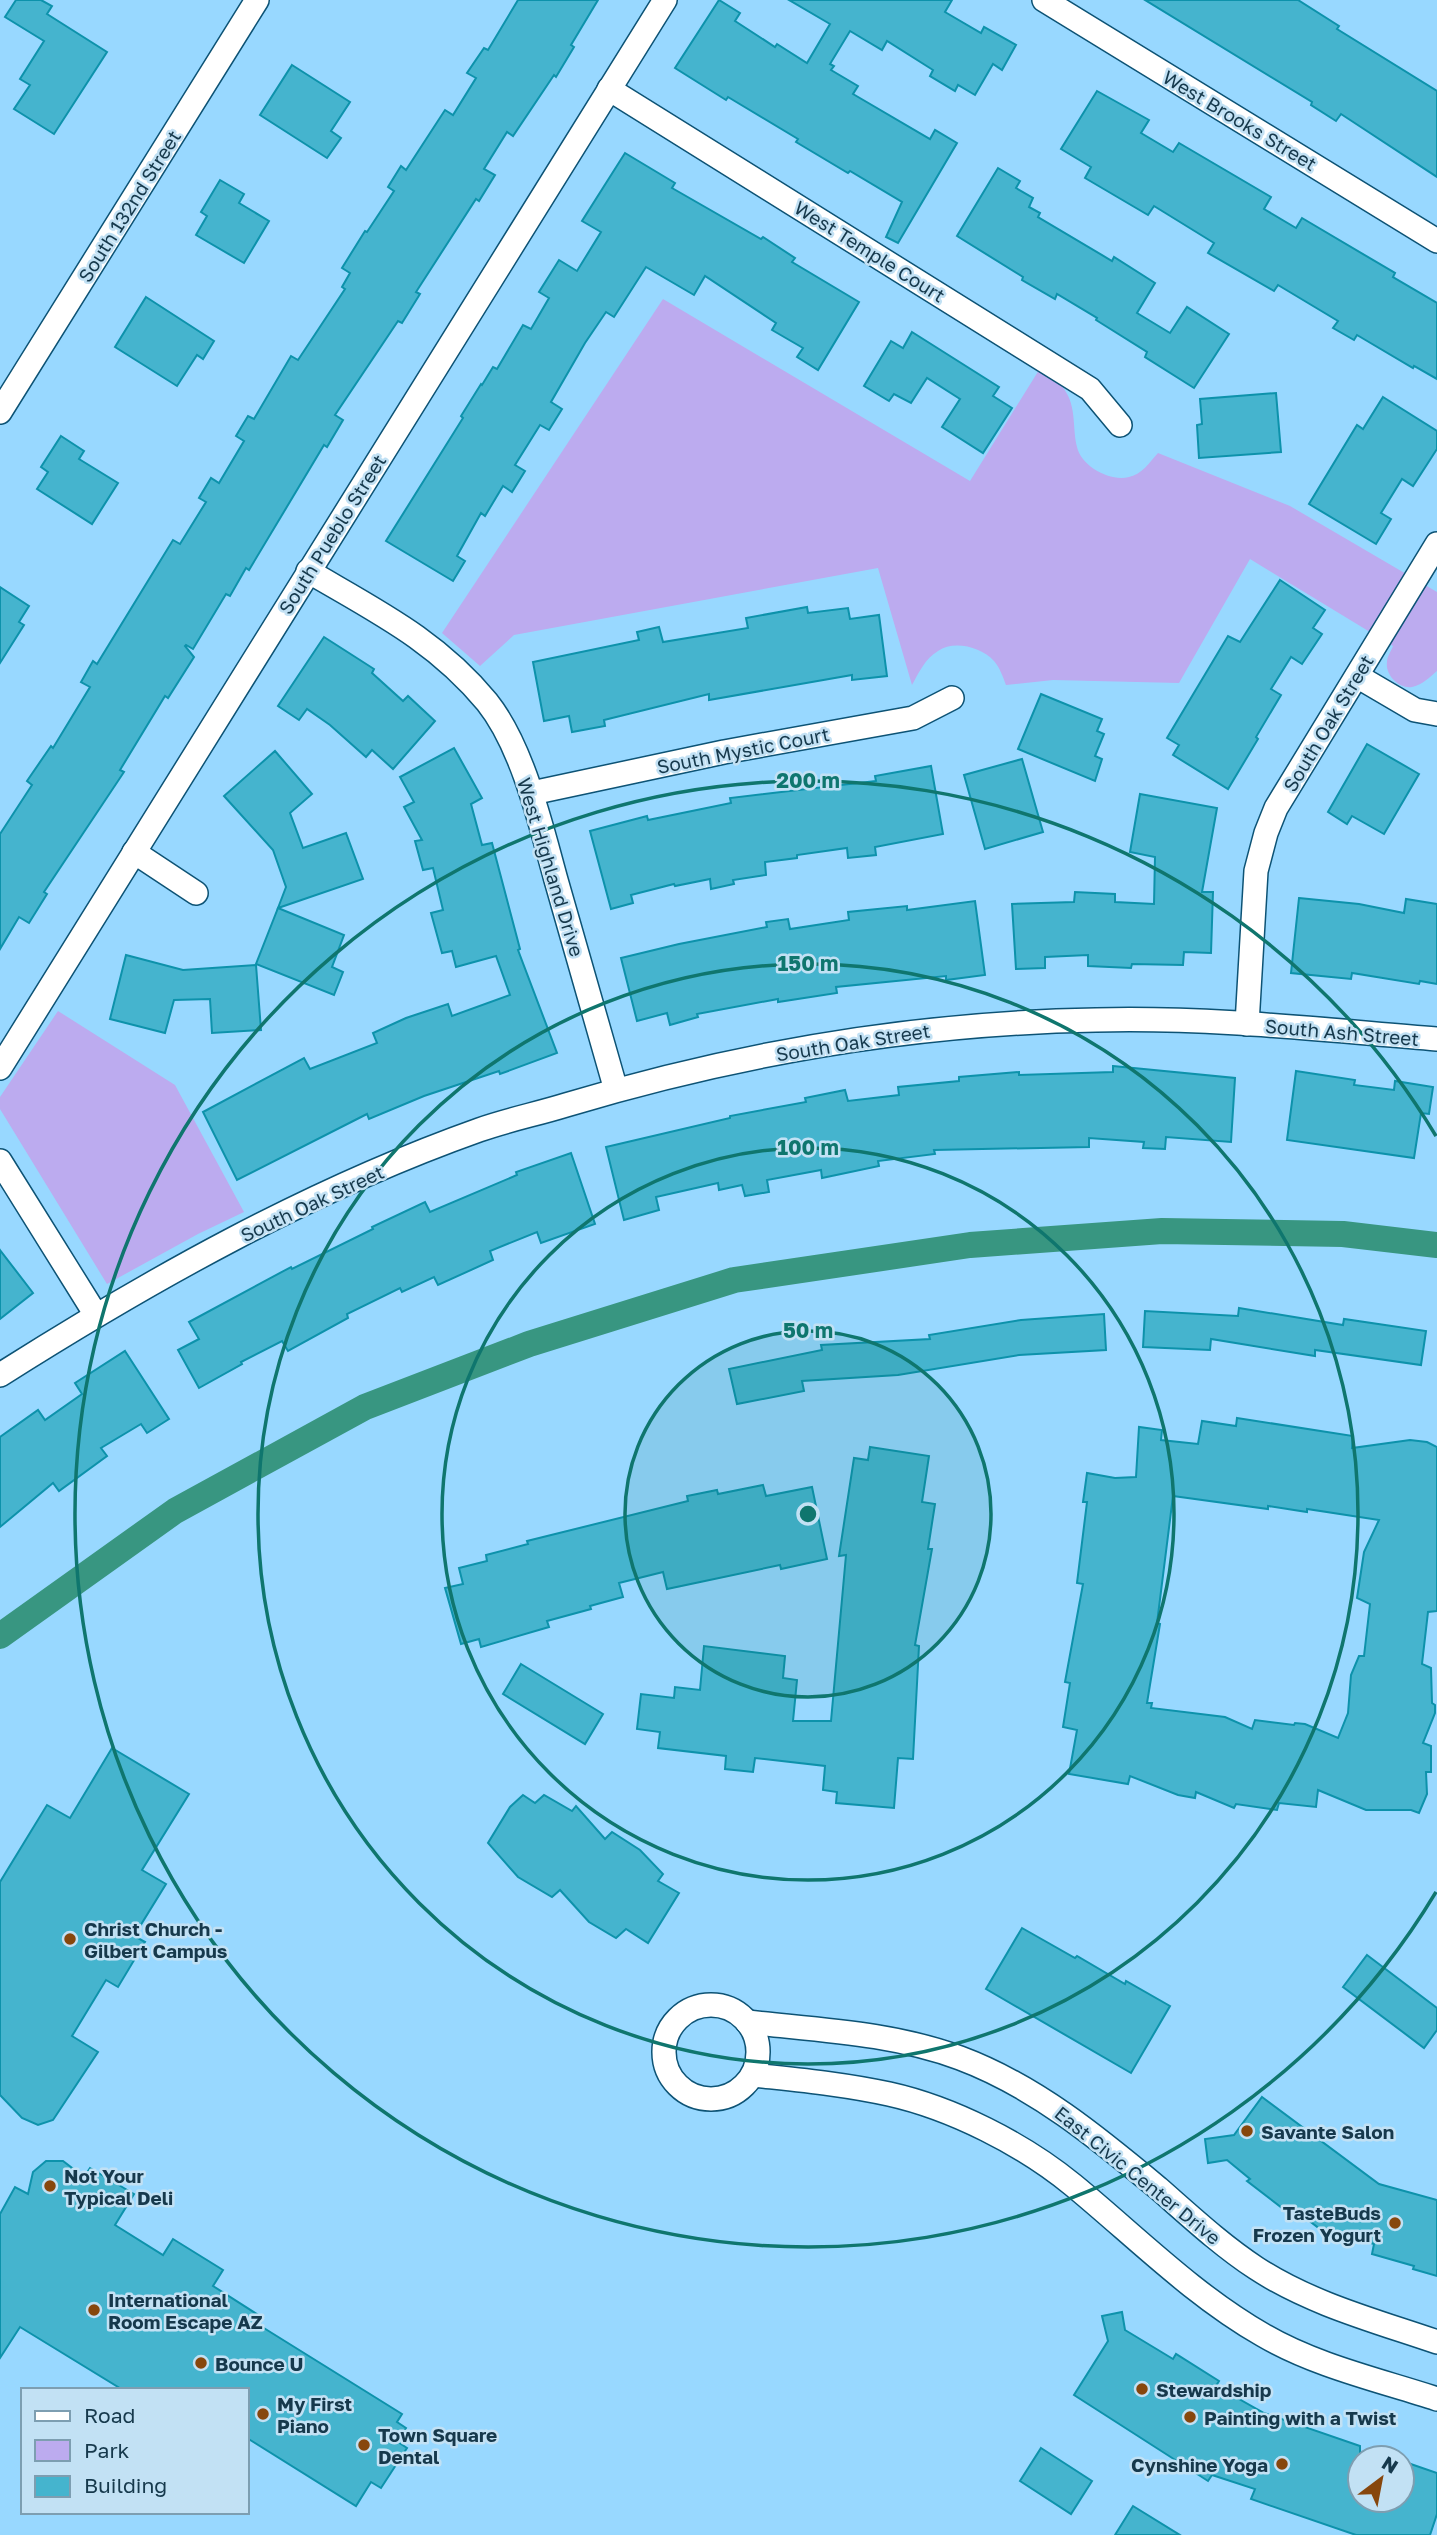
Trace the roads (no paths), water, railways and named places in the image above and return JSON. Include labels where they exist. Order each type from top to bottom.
[{"type":"street","name":"South 132nd Street","points":[[0,412],[257,0]]},
{"type":"street","name":"South Pueblo Street","points":[[0,1068],[665,0]]},
{"type":"street","name":"West Brooks Street","points":[[1054,3],[1437,241]]},
{"type":"street","name":"West Temple Court","points":[[609,89],[1090,389],[1120,425]]},
{"type":"street","name":"South Oak Street","points":[[0,1375],[96,1315],[197,1258],[370,1174],[481,1130],[616,1090],[792,1050],[944,1028],[1100,1019],[1247,1024],[1256,871],[1266,833],[1276,808],[1437,544]]},
{"type":"street","name":"West Highland Drive","points":[[308,571],[412,632],[440,653],[488,704],[505,730],[532,793],[616,1090]]},
{"type":"street","points":[[1357,676],[1415,710],[1437,714]]},
{"type":"street","name":"South Mystic Court","points":[[532,793],[724,752],[913,718],[952,698]]},
{"type":"street","points":[[134,852],[197,893]]},
{"type":"street","name":"South Ash Street","points":[[1247,1024],[1437,1039]]},
{"type":"street","points":[[0,1161],[96,1315]]},
{"type":"street","name":"East Civic Center Drive","points":[[753,2076],[743,2088],[716,2100],[701,2099],[686,2093],[677,2086],[666,2067],[663,2056],[667,2034],[679,2016],[688,2010],[711,2004],[724,2006],[747,2022],[906,2041],[961,2059],[1013,2082],[1053,2107],[1108,2147],[1255,2268],[1292,2289],[1330,2305],[1437,2342]]},
{"type":"street","points":[[747,2022],[755,2034],[758,2048],[758,2062],[753,2076],[835,2084],[891,2094],[990,2131],[1024,2150],[1072,2183],[1130,2235],[1227,2312],[1265,2336],[1310,2358],[1437,2399]]},
{"type":"waterway","points":[[0,1636],[175,1511],[365,1407],[529,1344],[734,1280],[970,1245],[1162,1231],[1343,1234],[1437,1245]]},
{"type":"place","name":"Christ Church - Gilbert Campus","points":[[70,1939]]},
{"type":"place","name":"Savante Salon","points":[[1247,2131]]},
{"type":"place","name":"Not Your Typical Deli","points":[[50,2186]]},
{"type":"place","name":"TasteBuds Frozen Yogurt","points":[[1395,2223]]},
{"type":"place","name":"International Room Escape AZ","points":[[94,2310]]},
{"type":"place","name":"Bounce U","points":[[201,2363]]},
{"type":"place","name":"Stewardship","points":[[1142,2389]]},
{"type":"place","name":"My First Piano","points":[[263,2414]]},
{"type":"place","name":"Painting with a Twist","points":[[1190,2417]]},
{"type":"place","name":"Town Square Dental","points":[[364,2445]]},
{"type":"place","name":"Cynshine Yoga","points":[[1282,2464]]}]
